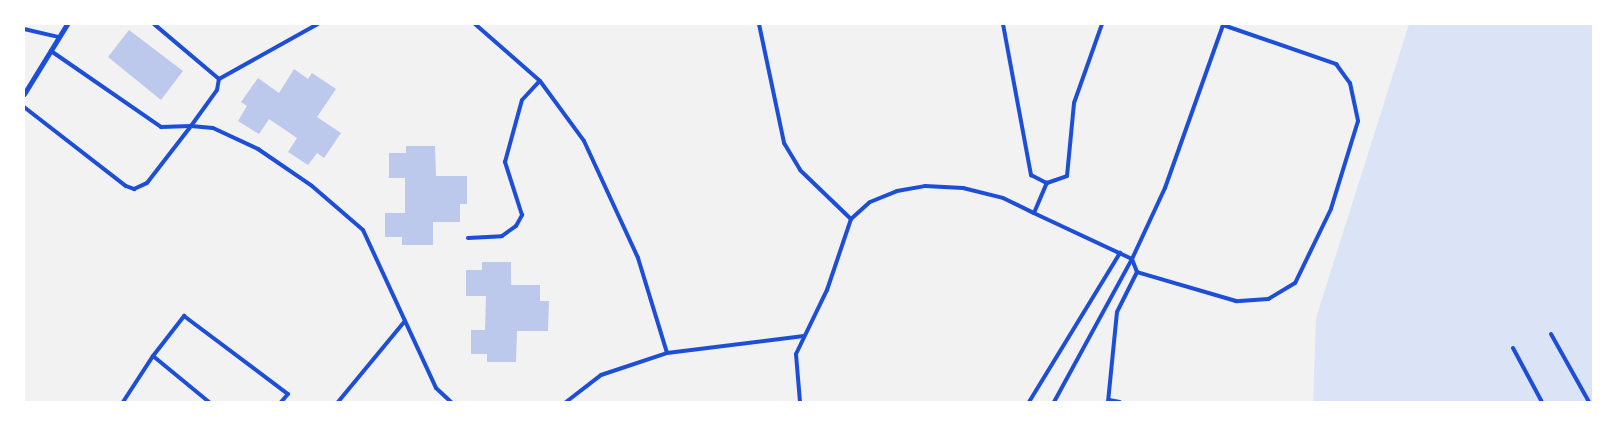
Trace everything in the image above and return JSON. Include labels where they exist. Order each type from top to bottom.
[{"type":"street","points":[[24,94],[67,24]]},
{"type":"lane","points":[[154,24],[219,79]]},
{"type":"lane","points":[[219,79],[318,24]]},
{"type":"lane","points":[[476,24],[540,81],[584,140],[638,258],[668,353]]},
{"type":"lane","points":[[759,24],[784,143],[800,170],[851,219]]},
{"type":"lane","points":[[1003,24],[1031,176],[1047,183],[1067,176],[1074,103],[1102,24]]},
{"type":"lane","points":[[1054,402],[1132,259],[1165,188],[1224,24],[1336,64],[1350,83],[1358,120],[1331,209],[1295,283],[1268,299],[1236,301],[1137,272]]},
{"type":"lane","points":[[24,29],[59,37]]},
{"type":"lane","points":[[51,51],[161,127],[191,126],[213,128],[258,149],[312,186],[363,230],[436,388],[451,402]]},
{"type":"lane","points":[[24,107],[134,189],[147,182],[191,126],[217,90],[219,79]]},
{"type":"lane","points":[[468,238],[502,236],[516,226],[522,216],[504,162],[522,100],[540,81]]},
{"type":"lane","points":[[1034,213],[1047,183]]},
{"type":"lane","points":[[800,402],[796,354],[827,290],[851,219],[870,202],[897,191],[925,186],[964,188],[1002,198],[1132,259],[1137,272],[1118,312],[1108,401],[1120,402]]},
{"type":"lane","points":[[1030,402],[1120,253]]},
{"type":"lane","points":[[124,402],[153,356],[184,316],[288,394],[281,402]]},
{"type":"lane","points":[[338,402],[405,321]]},
{"type":"lane","points":[[1551,334],[1589,402]]},
{"type":"lane","points":[[566,402],[601,375],[668,353],[804,336]]},
{"type":"lane","points":[[1513,348],[1542,402]]},
{"type":"lane","points":[[153,356],[209,402]]},
{"type":"shaded area","points":[[1409,24],[1593,24],[1593,402],[1313,402],[1316,318]]},
{"type":"building","points":[[129,30],[183,71],[161,100],[108,57]]},
{"type":"building","points":[[294,69],[308,79],[312,73],[336,89],[317,117],[341,133],[324,158],[317,153],[308,165],[288,152],[297,138],[269,119],[259,134],[238,121],[247,106],[241,102],[258,78],[279,93]]},
{"type":"building","points":[[406,146],[435,146],[436,176],[467,176],[467,204],[460,204],[460,222],[433,222],[433,245],[402,245],[402,237],[385,237],[385,213],[405,213],[405,178],[389,178],[389,153],[406,153]]},
{"type":"building","points":[[482,262],[511,262],[511,285],[540,285],[540,301],[549,301],[548,331],[517,331],[516,362],[487,362],[487,354],[471,354],[471,330],[485,330],[486,296],[466,296],[466,270],[482,270]]}]
